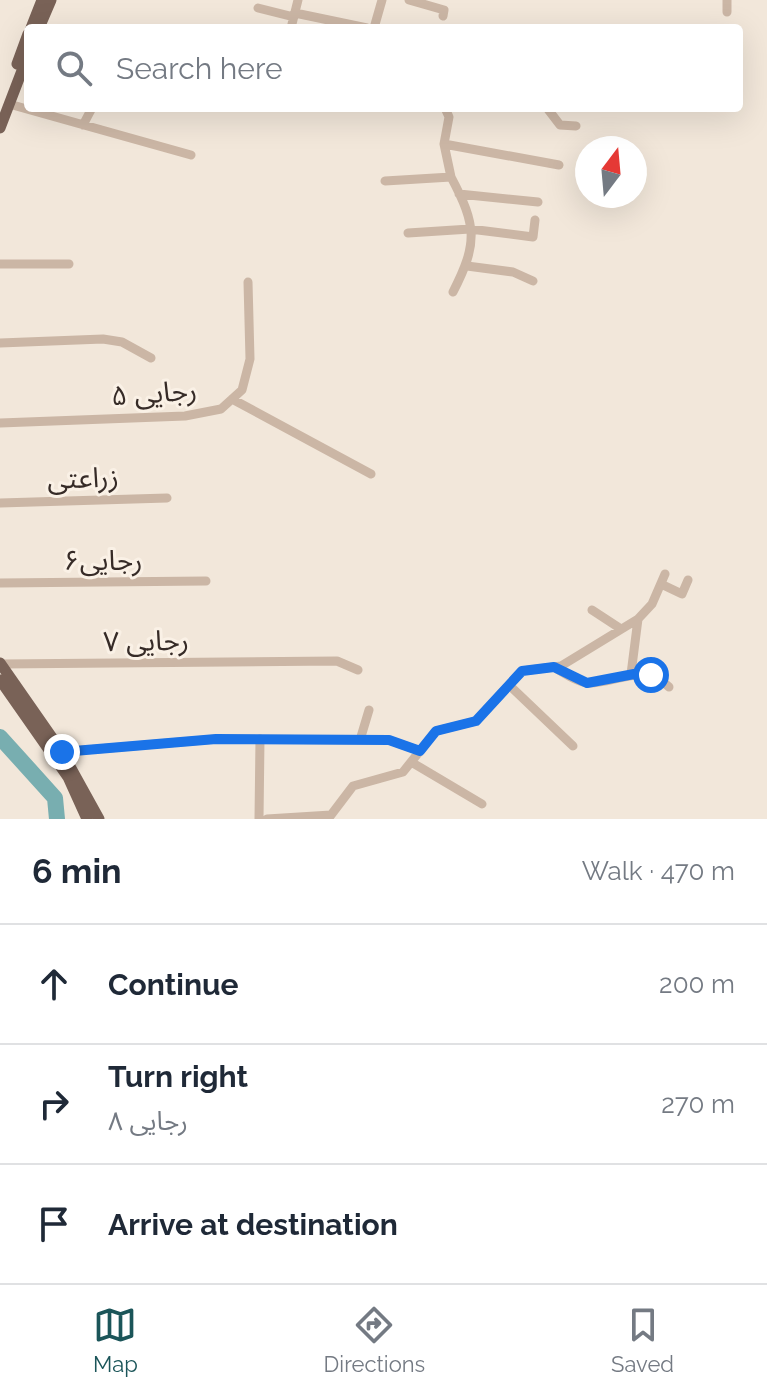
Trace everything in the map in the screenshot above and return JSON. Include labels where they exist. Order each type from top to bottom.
[{"type":"main road","points":[[33,24],[42,0]]},
{"type":"main road","points":[[41,24],[51,0]]},
{"type":"main road","points":[[0,128],[24,47]]},
{"type":"main road","points":[[5,106],[24,64]]},
{"type":"main road","points":[[1,664],[62,752],[99,819]]},
{"type":"main road","points":[[0,680],[68,777],[87,819]]},
{"type":"street","points":[[292,24],[298,0]]},
{"type":"street","points":[[375,24],[382,0]]},
{"type":"street","points":[[409,0],[445,9]]},
{"type":"street","points":[[727,0],[727,12]]},
{"type":"street","points":[[258,8],[345,24]]},
{"type":"street","points":[[30,112],[191,155]]},
{"type":"street","points":[[83,125],[90,112]]},
{"type":"street","points":[[447,112],[444,144],[451,177],[469,213],[470,229],[467,266],[453,292]]},
{"type":"street","points":[[550,112],[560,125],[576,126]]},
{"type":"street","points":[[444,144],[559,165]]},
{"type":"street","points":[[385,181],[451,177]]},
{"type":"street","points":[[459,194],[538,202]]},
{"type":"street","points":[[408,233],[470,229],[533,237],[535,220]]},
{"type":"street","points":[[0,264],[69,264]]},
{"type":"street","points":[[467,266],[513,272],[533,281]]},
{"type":"street","name":"رجایی ۵","points":[[0,423],[185,416],[221,409],[242,390],[250,359],[248,282]]},
{"type":"street","points":[[0,343],[103,339],[122,342],[151,358]]},
{"type":"street","points":[[232,399],[371,474]]},
{"type":"street","name":"زراعتی","points":[[0,503],[167,498]]},
{"type":"street","points":[[267,819],[330,817],[353,786],[403,772],[436,731],[476,721],[522,671],[554,667],[638,619],[652,604],[663,579],[682,594],[688,580]]},
{"type":"street","name":"رجایی۶","points":[[0,583],[206,581]]},
{"type":"street","points":[[592,610],[621,629]]},
{"type":"street","points":[[631,674],[638,619]]},
{"type":"street","name":"رجایی ۷","points":[[1,664],[337,661],[358,670]]},
{"type":"street","points":[[554,667],[587,683],[631,674],[656,677],[669,687]]},
{"type":"street","points":[[509,685],[573,746]]},
{"type":"street","points":[[360,740],[369,710]]},
{"type":"street","points":[[62,752],[216,739],[389,740],[420,751]]},
{"type":"street","points":[[259,819],[260,739]]},
{"type":"street","points":[[411,762],[482,804]]},
{"type":"waterway","points":[[0,737],[55,798],[57,819]]},
{"type":"route","points":[[62,752],[216,739],[389,740],[420,751],[436,731],[476,721],[522,671],[554,667],[587,683],[639,673],[651,675]]}]
